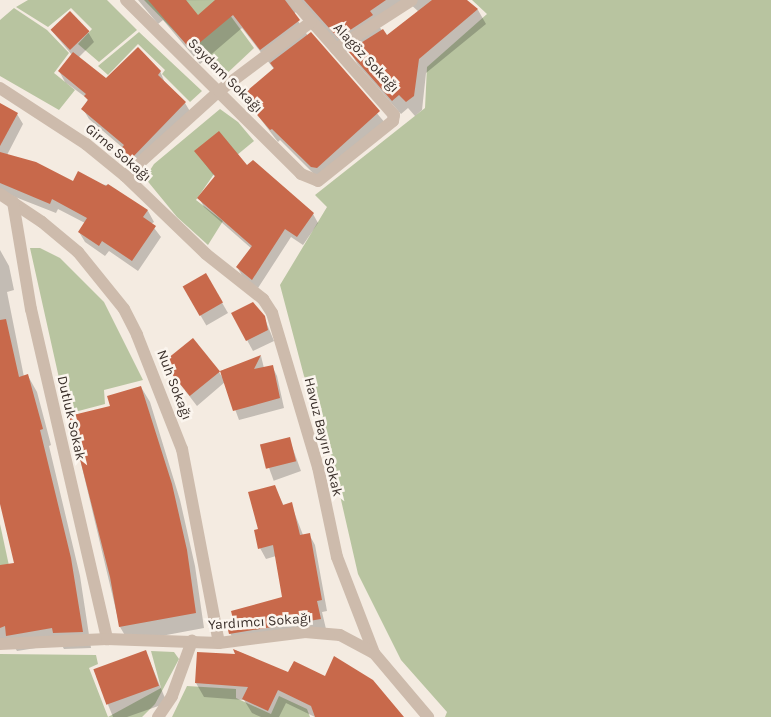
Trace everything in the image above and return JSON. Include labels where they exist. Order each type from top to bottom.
[{"type":"street","name":"Saydam Sokağı","points":[[126,0],[301,174]]},
{"type":"street","name":"Alagöz Sokağı","points":[[294,0],[311,22],[394,114],[392,120],[318,181],[301,174]]},
{"type":"street","points":[[336,49],[412,0]]},
{"type":"street","points":[[125,176],[219,91],[311,22]]},
{"type":"street","name":"Girne Sokağı","points":[[0,88],[78,139],[125,176],[206,254]]},
{"type":"street","name":"Nuh Sokağı","points":[[0,194],[78,252],[119,303],[137,335],[182,449],[219,643]]},
{"type":"street","name":"Dutluk Sokak","points":[[13,202],[31,309],[107,640]]},
{"type":"street","name":"Havuz Bayırı Sokak","points":[[206,254],[263,299],[272,312],[318,467],[337,557],[374,653]]},
{"type":"street","name":"Yardımcı Sokağı","points":[[0,644],[107,640],[219,643],[324,633],[340,635],[374,653],[428,717]]},
{"type":"street","points":[[158,717],[172,696],[192,641]]},
{"type":"green space","points":[[28,0],[107,0],[137,30],[99,62],[78,44],[92,29],[71,8],[48,27],[16,7]]},
{"type":"green space","points":[[144,0],[219,0],[254,48],[221,79]]},
{"type":"green space","points":[[472,0],[771,0],[771,717],[445,717],[447,712],[401,660],[358,574],[322,417],[304,376],[280,285],[327,207],[315,195],[425,108],[427,67],[487,14]]},
{"type":"green space","points":[[14,8],[47,30],[69,53],[54,73],[75,90],[59,110],[0,76],[0,20]]},
{"type":"green space","points":[[139,32],[202,91],[190,102],[162,74],[165,70],[138,44],[108,75],[98,66]]},
{"type":"green space","points":[[220,109],[238,122],[254,141],[214,174],[196,200],[223,221],[208,245],[177,217],[145,178],[154,164]]},
{"type":"green space","points":[[30,248],[40,248],[60,258],[104,302],[143,380],[104,390],[105,404],[67,414]]},
{"type":"green space","points":[[0,524],[11,575],[0,578]]},
{"type":"green space","points":[[151,651],[174,652],[179,659],[155,704],[142,717],[108,717],[161,688]]},
{"type":"green space","points":[[0,654],[96,655],[98,664],[89,668],[108,717],[0,717]]},
{"type":"green space","points":[[187,686],[236,689],[236,698],[271,714],[279,696],[307,709],[310,717],[172,717]]},
{"type":"building","points":[[148,0],[186,0],[198,15],[215,0],[285,0],[300,20],[260,50],[233,15],[191,50]]},
{"type":"building","points":[[304,0],[386,0],[370,11],[373,15],[338,38]]},
{"type":"building","points":[[432,0],[467,0],[478,9],[419,59],[414,96],[406,102],[399,95],[392,101],[348,51],[383,29],[387,35]]},
{"type":"building","points":[[70,11],[89,31],[70,50],[51,30]]},
{"type":"building","points":[[311,32],[380,111],[317,168],[311,167],[272,129],[270,130],[241,96],[274,68],[270,63]]},
{"type":"building","points":[[138,47],[161,71],[158,75],[186,102],[129,161],[119,151],[124,145],[81,109],[88,100],[84,96],[86,94],[58,71],[73,52],[106,78]]},
{"type":"building","points":[[0,103],[18,113],[0,146]]},
{"type":"building","points":[[219,131],[247,165],[253,160],[314,213],[297,237],[285,229],[252,280],[236,267],[252,246],[197,198],[215,176],[194,151]]},
{"type":"building","points":[[0,152],[36,162],[73,181],[78,171],[106,186],[108,184],[148,210],[143,217],[156,226],[132,261],[102,241],[99,246],[78,232],[87,218],[52,199],[50,204],[0,183]]},
{"type":"building","points":[[206,273],[223,302],[200,316],[183,286]]},
{"type":"building","points":[[253,302],[265,316],[268,330],[246,341],[231,313]]},
{"type":"building","points":[[6,319],[19,377],[28,374],[43,429],[40,430],[71,558],[83,632],[53,633],[52,628],[6,636],[5,626],[0,628],[0,565],[14,563],[0,504],[0,320]]},
{"type":"building","points":[[193,338],[220,371],[190,396],[163,363]]},
{"type":"building","points":[[261,355],[254,369],[273,365],[280,398],[233,411],[220,371]]},
{"type":"building","points":[[141,386],[172,484],[187,550],[196,613],[119,627],[110,577],[69,416],[110,406],[107,396]]},
{"type":"building","points":[[290,437],[296,461],[266,469],[260,444]]},
{"type":"building","points":[[275,485],[283,505],[292,502],[300,535],[310,533],[322,600],[317,601],[321,619],[229,634],[226,622],[233,619],[231,611],[282,597],[273,545],[258,549],[254,530],[258,529],[248,492]]},
{"type":"building","points":[[233,649],[288,672],[294,661],[325,676],[334,656],[373,680],[404,717],[315,717],[311,706],[278,690],[268,711],[242,699],[248,687],[195,683],[197,652],[235,654]]},
{"type":"building","points":[[146,650],[159,686],[106,705],[93,669]]}]
